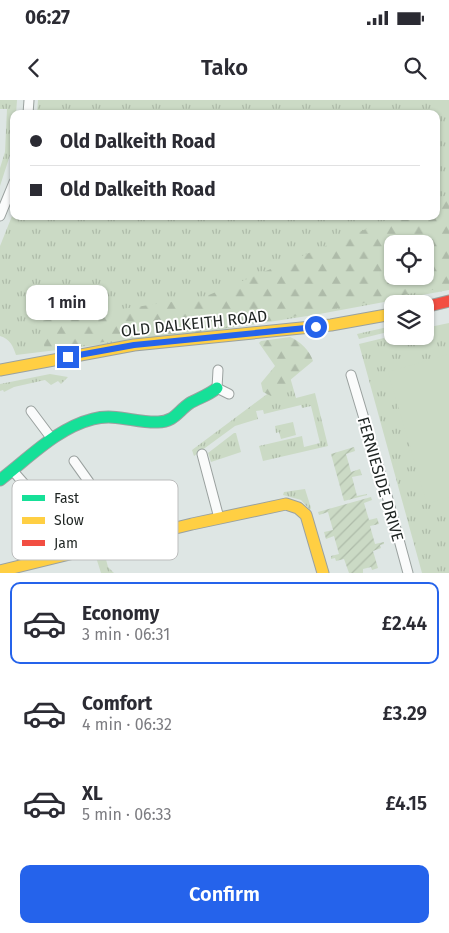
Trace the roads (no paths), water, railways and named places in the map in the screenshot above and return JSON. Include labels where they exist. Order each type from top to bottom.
[{"type":"street","points":[[0,216],[10,192]]},
{"type":"street","points":[[434,305],[449,301]]},
{"type":"street","name":"OLD DALKEITH ROAD","points":[[0,370],[134,345],[332,325],[384,315]]},
{"type":"street","points":[[0,364],[14,367]]},
{"type":"street","points":[[0,480],[52,440],[79,424],[102,416],[167,421],[179,415],[190,404],[206,397],[217,388],[218,370]]},
{"type":"street","name":"FERNIESIDE DRIVE","points":[[351,375],[351,385],[408,573]]},
{"type":"street","points":[[217,388],[229,394]]},
{"type":"street","points":[[31,411],[52,440]]},
{"type":"street","points":[[202,454],[219,518]]},
{"type":"street","points":[[74,461],[90,480]]},
{"type":"street","points":[[13,471],[21,480]]},
{"type":"street","points":[[178,528],[279,504],[296,507],[304,512],[308,520],[322,573]]},
{"type":"street","points":[[0,571],[45,560]]}]
